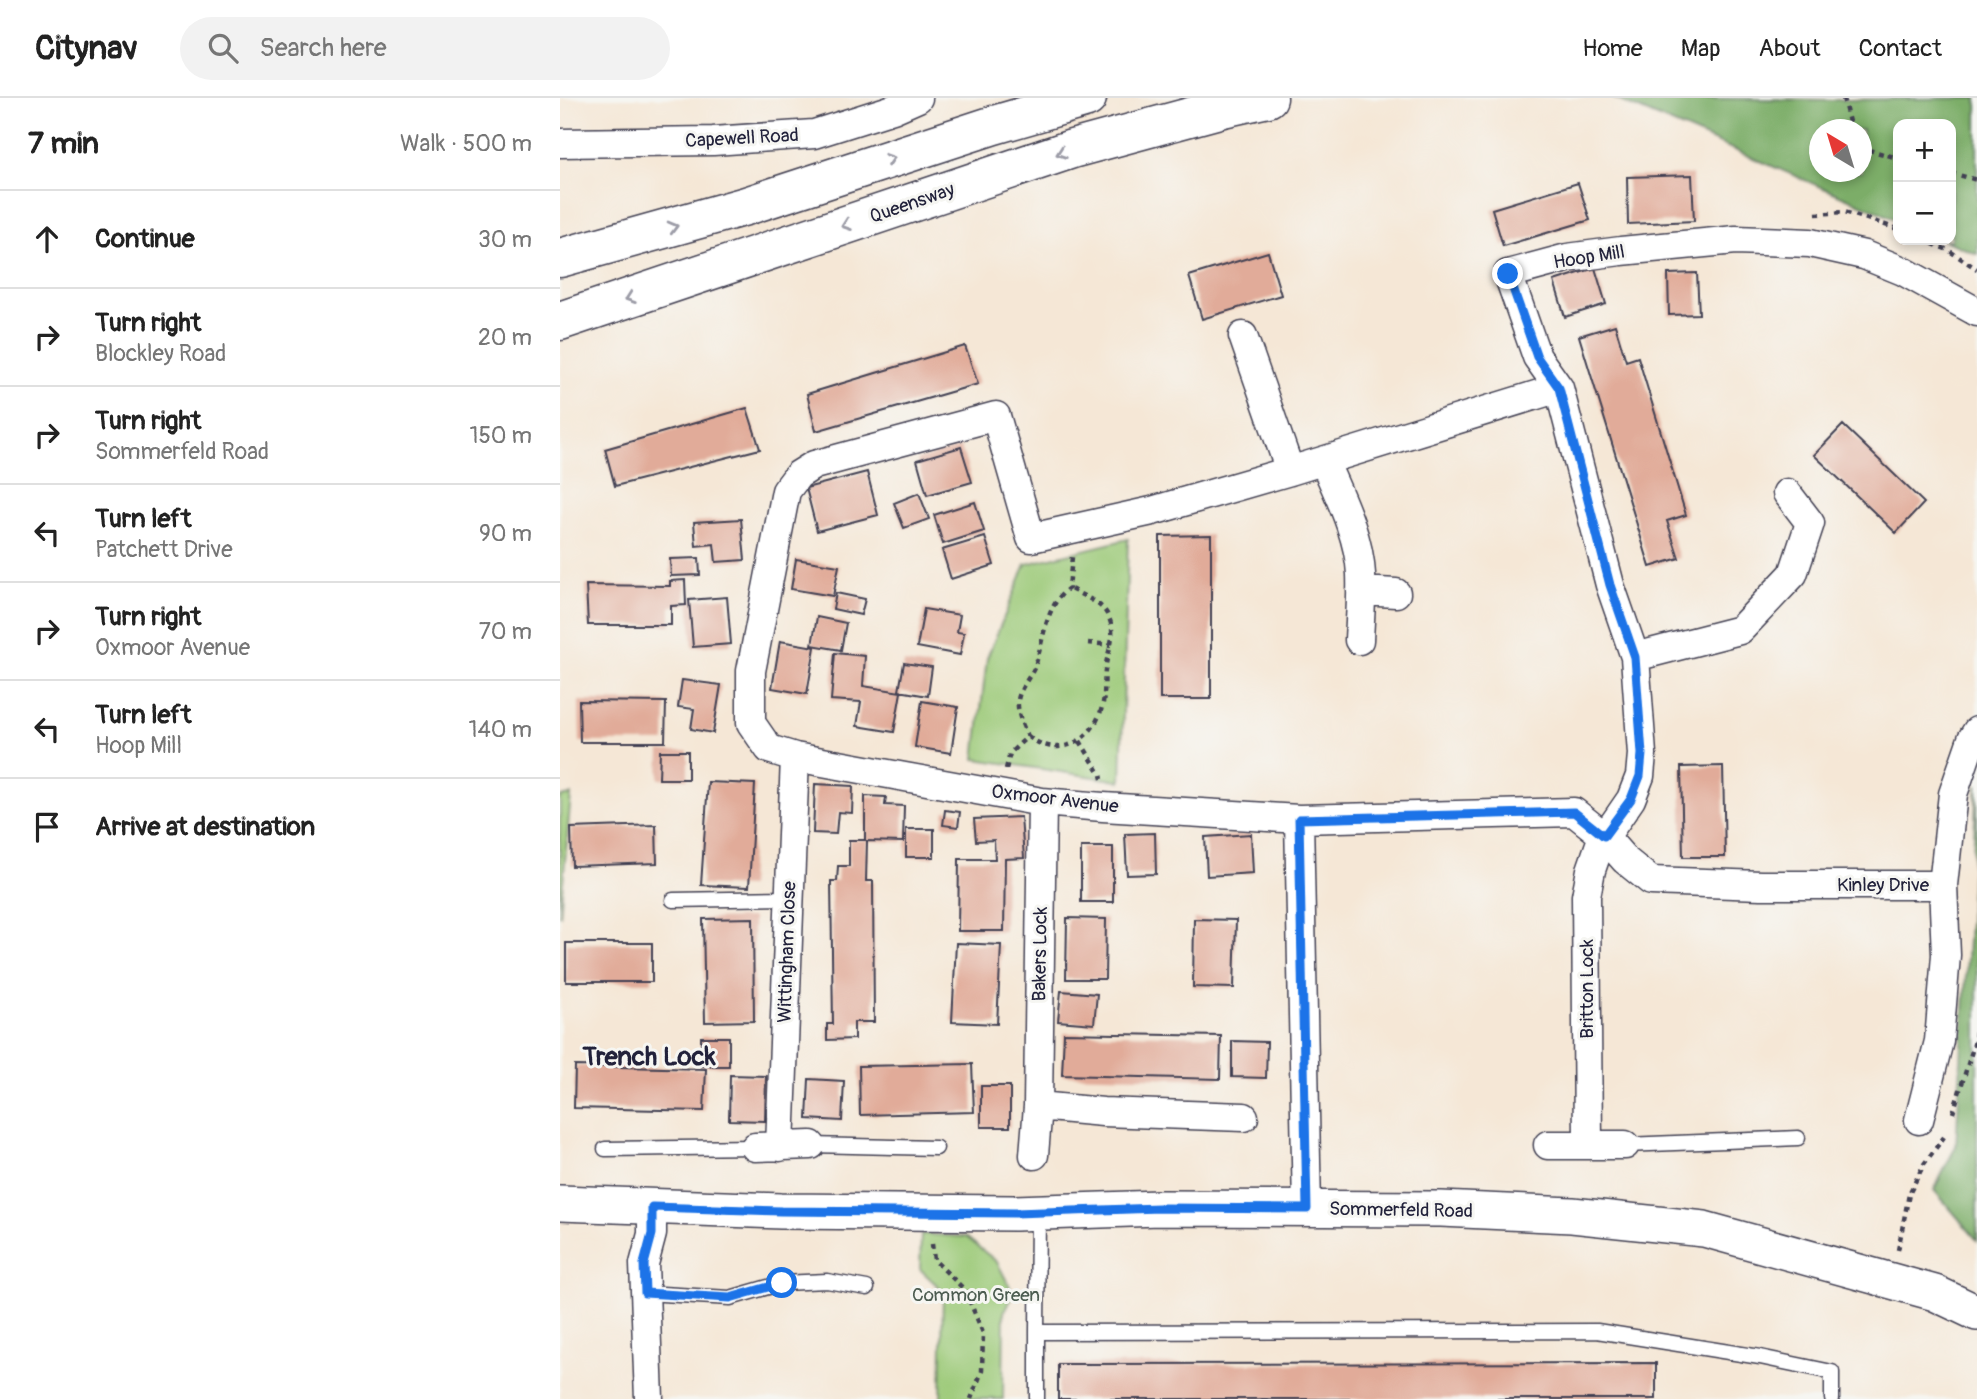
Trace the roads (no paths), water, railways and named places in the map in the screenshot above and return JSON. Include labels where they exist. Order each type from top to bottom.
[{"type":"highway","points":[[560,258],[746,206],[994,125],[1087,98]]},
{"type":"highway","name":"Queensway","points":[[560,321],[1072,149],[1223,107],[1268,98]]},
{"type":"street","name":"Capewell Road","points":[[560,143],[713,141],[814,134],[893,109],[918,98]]},
{"type":"street","name":"Hoop Mill","points":[[1604,836],[1631,799],[1640,776],[1642,754],[1635,657],[1610,585],[1559,388],[1537,357],[1508,274],[1567,258],[1736,240],[1810,243],[1864,255],[1903,271],[1977,312]]},
{"type":"street","points":[[1243,336],[1290,471],[1559,388]]},
{"type":"street","name":"Oxmoor Avenue","points":[[1290,471],[1152,510],[1031,538],[996,416],[814,465],[798,475],[786,491],[751,671],[751,723],[769,750],[1042,802],[1299,819],[1574,812],[1604,836]]},
{"type":"street","points":[[1324,461],[1348,519],[1357,549],[1361,591],[1359,640]]},
{"type":"street","points":[[1635,657],[1740,630],[1793,573],[1810,523],[1787,493]]},
{"type":"street","points":[[1361,591],[1396,593]]},
{"type":"street","points":[[1942,885],[1953,794],[1977,731]]},
{"type":"street","name":"Wittingham Close","points":[[767,1147],[789,898],[795,757]]},
{"type":"street","name":"Bakers Lock","points":[[1034,1155],[1038,1106],[1042,802]]},
{"type":"street","points":[[1299,819],[1307,1209]]},
{"type":"street","name":"Kinley Drive","points":[[1604,836],[1625,860],[1651,881],[1761,886],[1942,885],[1946,955],[1939,1041],[1919,1119]]},
{"type":"street","name":"Britton Lock","points":[[1588,1145],[1586,896],[1591,870],[1604,836]]},
{"type":"street","points":[[1038,1106],[1103,1112],[1244,1117]]},
{"type":"street","points":[[1548,1145],[1625,1144]]},
{"type":"street","points":[[767,1147],[811,1146]]},
{"type":"street","name":"Sommerfeld Road","points":[[560,1203],[781,1211],[1441,1209],[1572,1215],[1704,1229],[1935,1293],[1977,1313]]},
{"type":"street","points":[[649,1399],[644,1264],[652,1234],[652,1207]]},
{"type":"lane","points":[[673,900],[789,898]]},
{"type":"lane","points":[[1625,1144],[1798,1138]]},
{"type":"lane","points":[[811,1146],[936,1148]]},
{"type":"lane","points":[[605,1149],[767,1147]]},
{"type":"lane","points":[[1037,1399],[1038,1212]]},
{"type":"lane","points":[[645,1293],[730,1298],[782,1283],[827,1281],[867,1288]]},
{"type":"lane","points":[[1037,1332],[1597,1331],[1832,1371],[1832,1399]]},
{"type":"district","name":"Trench Lock","points":[[649,1057]]},
{"type":"park label","name":"Common Green","points":[[976,1295]]}]
